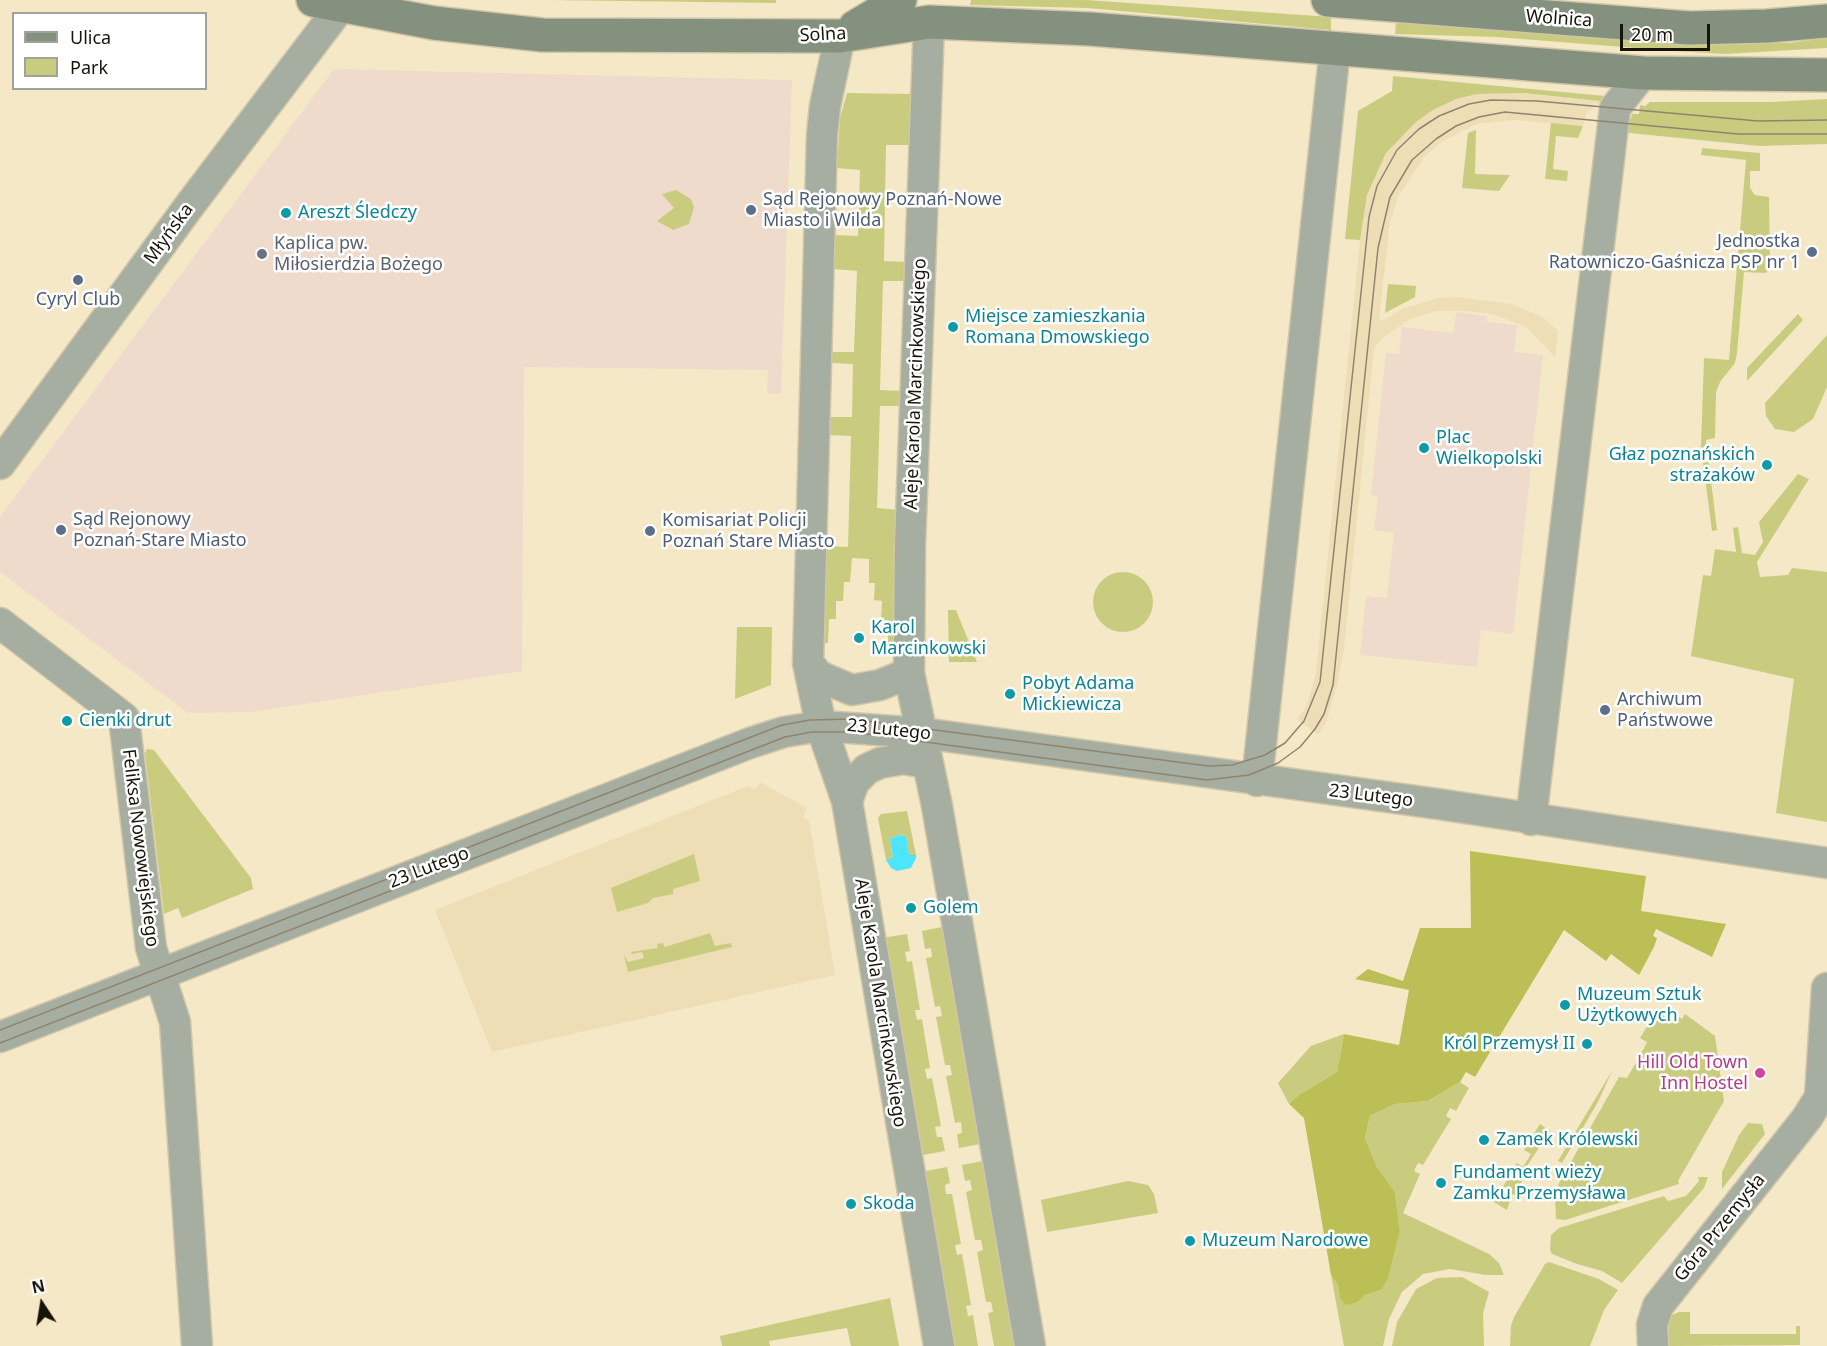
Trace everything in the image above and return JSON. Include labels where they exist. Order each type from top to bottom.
[{"type":"street","points":[[840,36],[900,0]]},
{"type":"street","name":"Wolnica","points":[[1328,0],[1689,28],[1767,26],[1827,21]]},
{"type":"street","name":"Solna","points":[[327,3],[434,23],[542,35],[840,36],[918,11],[1090,29],[1335,48]]},
{"type":"street","name":"Młyńska","points":[[0,464],[195,198],[327,3]]},
{"type":"street","name":"Aleje Karola Marcinkowskiego","points":[[918,11],[909,673],[929,767],[1030,1346]]},
{"type":"street","name":"Aleje Karola Marcinkowskiego","points":[[840,36],[825,106],[822,135],[808,663],[821,726],[847,801],[939,1346]]},
{"type":"street","points":[[1257,781],[1335,48],[1643,72],[1827,75]]},
{"type":"street","points":[[1531,820],[1615,108],[1643,72]]},
{"type":"street","name":"Feliksa Nowowiejskiego","points":[[0,623],[124,718],[151,948],[175,1022],[197,1346]]},
{"type":"street","points":[[808,663],[819,676],[852,690],[880,685],[909,673]]},
{"type":"street","name":"23 Lutego","points":[[0,1037],[750,743],[784,732],[821,726],[922,733],[1257,781],[1438,804],[1531,820],[1655,836],[1827,863]]},
{"type":"street","points":[[847,801],[854,782],[867,769],[880,762],[903,759],[921,762],[929,767]]},
{"type":"street","name":"Góra Przemysła","points":[[1653,1346],[1652,1325],[1658,1306],[1817,1118],[1827,988]]},
{"type":"shaded area","points":[[334,69],[792,80],[781,394],[767,393],[768,370],[524,367],[522,671],[251,712],[188,713],[0,572],[0,517]]},
{"type":"shaded area","points":[[1524,93],[1600,101],[1599,104],[1593,103],[1593,110],[1588,109],[1583,126],[1514,120],[1476,124],[1440,143],[1424,157],[1398,197],[1390,222],[1379,319],[1384,320],[1402,309],[1437,298],[1457,297],[1511,304],[1541,316],[1558,331],[1555,357],[1526,327],[1493,314],[1468,311],[1436,311],[1410,319],[1384,337],[1374,348],[1344,649],[1338,682],[1326,723],[1318,735],[1297,719],[1307,706],[1316,673],[1360,240],[1367,195],[1386,153],[1416,122],[1433,110],[1456,99],[1477,94]]},
{"type":"shaded area","points":[[1456,312],[1487,316],[1487,322],[1517,325],[1514,352],[1543,355],[1513,634],[1481,630],[1477,667],[1360,655],[1366,596],[1387,598],[1394,533],[1374,530],[1378,496],[1371,495],[1386,353],[1399,354],[1402,327],[1454,333]]},
{"type":"shaded area","points":[[760,782],[807,808],[803,817],[809,821],[835,975],[492,1052],[435,910],[748,786],[755,790]]},
{"type":"shaded area","points":[[1470,851],[1646,876],[1641,911],[1726,924],[1712,957],[1656,929],[1653,936],[1657,938],[1654,947],[1639,975],[1611,954],[1606,961],[1564,930],[1495,1044],[1489,1041],[1485,1048],[1490,1052],[1475,1077],[1466,1072],[1460,1082],[1428,1101],[1395,1104],[1370,1116],[1365,1138],[1377,1167],[1395,1192],[1400,1232],[1388,1279],[1381,1290],[1365,1295],[1358,1302],[1346,1305],[1340,1298],[1338,1285],[1331,1275],[1304,1118],[1289,1104],[1300,1094],[1337,1072],[1344,1034],[1399,1045],[1409,990],[1355,979],[1368,969],[1403,981],[1420,928],[1471,928]]},
{"type":"green space","points":[[547,0],[776,0],[776,3]]},
{"type":"green space","points":[[971,0],[1086,0],[1331,17],[1331,30],[1087,8],[970,5]]},
{"type":"green space","points":[[1396,22],[1675,43],[1790,43],[1827,38],[1827,48],[1725,54],[1674,51],[1497,37],[1395,34]]},
{"type":"green space","points":[[1393,76],[1605,96],[1600,101],[1524,93],[1477,94],[1456,99],[1433,110],[1416,122],[1386,153],[1367,195],[1360,240],[1345,239],[1358,111],[1392,91]]},
{"type":"green space","points":[[847,93],[911,94],[909,145],[886,145],[884,261],[906,262],[906,281],[883,281],[880,390],[903,391],[902,406],[880,406],[877,508],[899,510],[895,644],[888,644],[888,621],[881,620],[882,601],[874,600],[875,583],[869,583],[869,559],[852,558],[850,582],[844,582],[843,601],[836,601],[836,619],[829,619],[828,643],[822,643],[825,546],[848,547],[851,436],[828,435],[829,417],[852,417],[853,364],[831,363],[831,352],[854,352],[857,271],[834,269],[835,235],[858,236],[860,170],[837,168],[840,118]]},
{"type":"green space","points":[[1827,99],[1827,144],[1759,146],[1620,132],[1625,119],[1631,119],[1632,114],[1639,114],[1640,105],[1645,106],[1650,102],[1771,102]]},
{"type":"green space","points":[[1551,123],[1583,126],[1578,138],[1556,136],[1553,169],[1568,171],[1567,181],[1545,179]]},
{"type":"green space","points":[[1476,130],[1475,174],[1510,175],[1499,191],[1462,188],[1468,133]]},
{"type":"green space","points":[[1702,148],[1760,153],[1760,171],[1750,171],[1750,188],[1755,195],[1769,197],[1770,267],[1766,273],[1744,272],[1735,363],[1720,382],[1716,392],[1715,438],[1706,440],[1717,530],[1712,531],[1701,447],[1704,358],[1729,360],[1746,160],[1701,155]]},
{"type":"green space","points":[[676,190],[691,199],[694,207],[689,224],[673,230],[657,221],[674,208],[662,194]]},
{"type":"green space","points":[[1388,284],[1416,286],[1415,297],[1385,313]]},
{"type":"green space","points":[[1798,314],[1803,320],[1747,381],[1747,368]]},
{"type":"green space","points":[[1827,335],[1827,387],[1813,419],[1794,432],[1775,429],[1766,416],[1765,403]]},
{"type":"green space","points":[[1798,474],[1809,479],[1757,562],[1760,577],[1788,575],[1792,568],[1827,572],[1827,822],[1776,813],[1794,679],[1691,656],[1703,575],[1711,576],[1715,549],[1736,552],[1733,528],[1738,527],[1742,553],[1755,555],[1763,542],[1759,522]]},
{"type":"green space","points":[[1123,572],[1140,577],[1148,585],[1153,602],[1148,619],[1140,627],[1123,632],[1106,627],[1098,619],[1093,602],[1098,585],[1106,577]]},
{"type":"green space","points":[[948,610],[956,610],[977,662],[949,662]]},
{"type":"green space","points":[[737,627],[772,627],[771,685],[735,699]]},
{"type":"green space","points":[[147,749],[154,750],[251,878],[253,889],[182,918],[178,908],[164,914],[145,753]]},
{"type":"green space","points":[[907,811],[916,855],[909,856],[906,836],[899,835],[890,839],[893,859],[886,860],[878,818],[881,814]]},
{"type":"green space","points":[[694,854],[700,881],[673,889],[673,894],[653,898],[648,903],[617,912],[611,888]]},
{"type":"green space","points":[[947,926],[985,1143],[959,1148],[957,1134],[962,1133],[961,1122],[955,1123],[946,1076],[952,1075],[950,1065],[945,1065],[936,1017],[942,1016],[940,1006],[935,1007],[926,958],[932,957],[931,948],[925,949],[922,931]]},
{"type":"green space","points":[[710,933],[715,946],[731,943],[732,947],[628,972],[624,955],[628,962],[644,958],[642,952],[632,954],[631,952],[658,948],[657,944],[663,943],[664,947]]},
{"type":"green space","points":[[907,934],[910,951],[905,952],[907,962],[912,961],[920,1010],[915,1010],[917,1020],[922,1019],[930,1068],[925,1069],[927,1079],[932,1078],[941,1126],[935,1127],[937,1137],[942,1137],[945,1151],[918,1156],[881,938]]},
{"type":"green space","points":[[1669,1011],[1682,1019],[1685,1014],[1715,1036],[1724,1101],[1678,1181],[1679,1184],[1565,1220],[1556,1219],[1555,1198],[1559,1183],[1619,1077],[1627,1078],[1642,1052],[1647,1042],[1640,1038],[1656,1012],[1666,1017]]},
{"type":"green space","points":[[1344,1034],[1337,1072],[1300,1094],[1289,1104],[1278,1083],[1311,1046]]},
{"type":"green space","points":[[1612,1071],[1598,1102],[1562,1163],[1558,1161]]},
{"type":"green space","points":[[1460,1082],[1469,1088],[1456,1111],[1450,1108],[1446,1116],[1451,1119],[1423,1165],[1418,1163],[1414,1171],[1420,1174],[1403,1213],[1489,1254],[1499,1263],[1504,1275],[1486,1275],[1450,1269],[1423,1274],[1402,1292],[1389,1319],[1383,1346],[1344,1346],[1331,1275],[1338,1285],[1340,1298],[1358,1302],[1365,1295],[1381,1290],[1388,1279],[1400,1232],[1395,1192],[1377,1167],[1365,1138],[1370,1116],[1395,1104],[1428,1101]]},
{"type":"green space","points":[[1748,1123],[1762,1124],[1765,1134],[1722,1189],[1722,1172],[1739,1135]]},
{"type":"green space","points":[[1540,1124],[1550,1131],[1527,1166],[1517,1195],[1512,1194],[1507,1210],[1494,1202],[1517,1163],[1523,1167],[1531,1154],[1524,1150]]},
{"type":"green space","points":[[988,1160],[1020,1346],[994,1346],[988,1313],[993,1312],[991,1302],[986,1302],[977,1252],[983,1250],[981,1240],[975,1240],[966,1192],[972,1190],[970,1180],[965,1181],[962,1165]]},
{"type":"green space","points":[[947,1167],[950,1183],[945,1185],[946,1194],[952,1194],[961,1244],[955,1245],[957,1255],[962,1254],[971,1305],[966,1306],[968,1316],[973,1315],[978,1346],[951,1346],[920,1172]]},
{"type":"green space","points":[[1698,1177],[1708,1177],[1704,1188],[1622,1283],[1602,1271],[1552,1254],[1551,1235],[1559,1228],[1664,1196],[1668,1201],[1686,1196],[1699,1181]]},
{"type":"green space","points":[[1128,1181],[1148,1185],[1154,1194],[1158,1213],[1047,1232],[1041,1200]]},
{"type":"green space","points":[[1549,1262],[1599,1279],[1618,1290],[1604,1310],[1590,1346],[1510,1346],[1514,1317],[1545,1264]]},
{"type":"green space","points":[[1462,1277],[1489,1292],[1483,1313],[1484,1346],[1392,1346],[1397,1322],[1416,1289],[1437,1278]]},
{"type":"green space","points":[[890,1298],[899,1346],[851,1346],[847,1328],[769,1341],[770,1346],[722,1346],[720,1336]]},
{"type":"green space","points":[[1679,1312],[1690,1312],[1690,1334],[1796,1334],[1796,1326],[1800,1326],[1800,1345],[1669,1346],[1669,1322],[1672,1315]]},
{"type":"water","points":[[899,835],[906,836],[909,855],[916,855],[916,858],[911,868],[897,871],[891,868],[886,860],[893,858],[890,839]]},
{"type":"tram line","points":[[0,1030],[782,725],[810,720],[852,719],[1208,766],[1232,765],[1265,755],[1285,743],[1304,721],[1320,682],[1369,217],[1377,186],[1397,150],[1419,129],[1439,116],[1469,104],[1491,100],[1537,101],[1758,121],[1827,120]]},
{"type":"tram line","points":[[0,1043],[785,737],[812,732],[851,732],[1207,780],[1249,775],[1278,763],[1300,747],[1315,729],[1324,714],[1333,685],[1378,248],[1390,197],[1412,160],[1436,139],[1456,126],[1479,117],[1505,112],[1738,134],[1827,134]]},
{"type":"place","name":"Sąd Rejonowy Poznań-Nowe Miasto i Wilda","points":[[751,210]]},
{"type":"place","name":"Areszt Śledczy","points":[[286,213]]},
{"type":"place","name":"Jednostka Ratowniczo-Gaśnicza PSP nr 1","points":[[1812,252]]},
{"type":"place","name":"Kaplica pw. Miłosierdzia Bożego","points":[[262,254]]},
{"type":"place","name":"Cyryl Club","points":[[78,280]]},
{"type":"place","name":"Miejsce zamieszkania Romana Dmowskiego","points":[[953,327]]},
{"type":"place","name":"Plac Wielkopolski","points":[[1424,448]]},
{"type":"place","name":"Głaz poznańskich strażaków","points":[[1767,465]]},
{"type":"place","name":"Sąd Rejonowy Poznań-Stare Miasto","points":[[61,530]]},
{"type":"place","name":"Komisariat Policji Poznań Stare Miasto","points":[[650,531]]},
{"type":"place","name":"Karol Marcinkowski","points":[[859,638]]},
{"type":"place","name":"Pobyt Adama Mickiewicza","points":[[1010,694]]},
{"type":"place","name":"Archiwum Państwowe","points":[[1605,710]]},
{"type":"place","name":"Cienki drut","points":[[67,721]]},
{"type":"place","name":"Golem","points":[[911,908]]},
{"type":"place","name":"Muzeum Sztuk Użytkowych","points":[[1565,1005]]},
{"type":"place","name":"Król Przemysł II","points":[[1587,1044]]},
{"type":"place","name":"Hill Old Town Inn Hostel","points":[[1760,1073]]},
{"type":"place","name":"Zamek Królewski","points":[[1484,1140]]},
{"type":"place","name":"Fundament wieży Zamku Przemysława","points":[[1441,1183]]},
{"type":"place","name":"Skoda","points":[[851,1204]]},
{"type":"place","name":"Muzeum Narodowe","points":[[1190,1241]]}]
